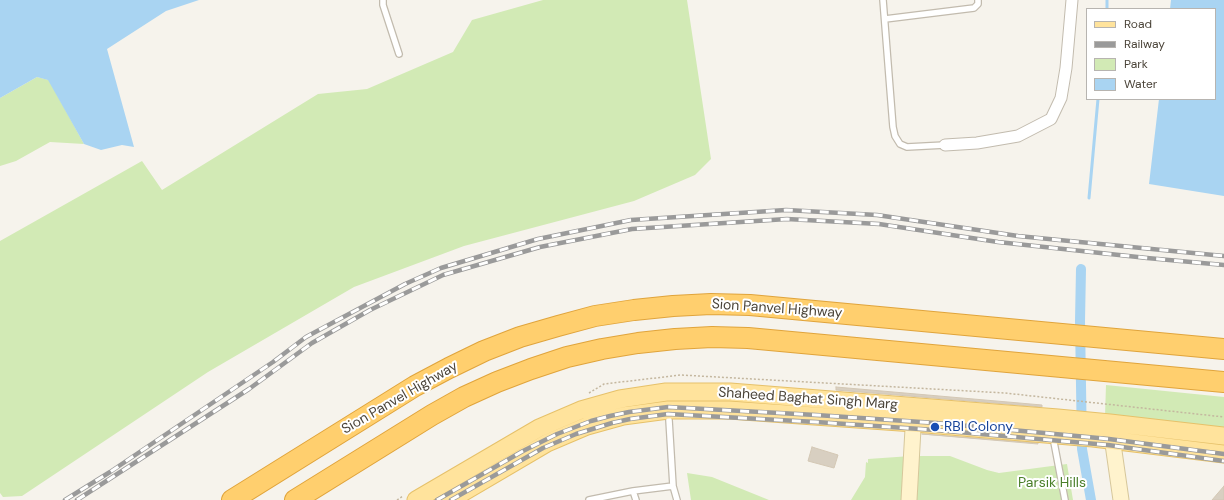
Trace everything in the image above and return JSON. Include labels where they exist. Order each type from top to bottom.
[{"type":"highway","name":"Sion Panvel Highway","points":[[232,500],[415,386],[484,351],[520,337],[558,326],[595,316],[634,310],[711,304],[750,305],[1224,349]]},
{"type":"highway","points":[[295,500],[432,415],[464,397],[531,369],[566,358],[638,343],[712,337],[748,338],[1224,382]]},
{"type":"main road","name":"Shaheed Baghat Singh Marg","points":[[416,500],[546,425],[581,410],[620,399],[666,392],[730,392],[914,415],[1055,435],[1099,427]]},
{"type":"main road","name":"Shaheed Baghat Singh Marg","points":[[450,500],[547,443],[587,426],[623,416],[669,415],[729,410],[1058,418],[1099,427],[1224,436]]},
{"type":"main road","name":"Shaheed Baghat Singh Marg","points":[[1099,427],[1113,440],[1224,454]]},
{"type":"street","points":[[944,145],[977,143],[1018,136],[1050,119],[1061,98],[1066,68],[1072,0]]},
{"type":"street","points":[[666,392],[669,415]]},
{"type":"street","points":[[910,500],[914,415]]},
{"type":"street","points":[[1113,440],[1120,500]]},
{"type":"lane","points":[[383,0],[383,5],[399,54]]},
{"type":"lane","points":[[883,0],[892,127],[895,136],[900,144],[907,147],[944,145]]},
{"type":"lane","points":[[885,19],[974,8],[978,4],[978,0]]},
{"type":"lane","points":[[669,415],[674,486],[677,500]]},
{"type":"lane","points":[[1055,435],[1065,500]]},
{"type":"lane","points":[[589,500],[633,491],[674,486]]},
{"type":"lane","points":[[633,491],[636,500]]},
{"type":"green space","points":[[543,0],[687,0],[711,159],[695,175],[634,201],[464,246],[354,287],[208,372],[22,496],[3,497],[0,493],[0,241],[142,161],[162,190],[318,94],[367,89],[453,52],[472,20]]},
{"type":"green space","points":[[37,77],[49,80],[84,144],[50,142],[16,161],[0,166],[0,98]]},
{"type":"green space","points":[[1106,385],[1224,397],[1224,428],[1105,416]]},
{"type":"green space","name":"Parsik Hills","points":[[911,456],[950,456],[999,473],[1067,464],[1073,500],[851,500],[865,477],[866,462],[868,463],[868,459]]},
{"type":"green space","points":[[687,473],[712,477],[769,500],[691,500]]},
{"type":"water","points":[[0,0],[199,0],[166,11],[107,49],[134,147],[122,145],[101,150],[84,144],[48,80],[37,77],[0,98]]},
{"type":"water","points":[[1171,0],[1224,0],[1224,196],[1149,184],[1159,100],[1216,100],[1216,8],[1170,8]]},
{"type":"building","points":[[836,387],[1042,405],[1042,407],[836,390]]},
{"type":"building","points":[[922,434],[1038,443],[1038,444]]},
{"type":"building","points":[[812,447],[838,455],[834,468],[808,461]]},
{"type":"building","points":[[1224,486],[1224,500],[1212,500]]},
{"type":"waterway","points":[[1107,0],[1107,8]]},
{"type":"waterway","points":[[1089,198],[1098,100]]},
{"type":"waterway","points":[[1081,269],[1080,321],[1082,449],[1091,500]]},
{"type":"railway","points":[[65,500],[110,472],[273,362],[306,337],[405,284],[441,268],[538,239],[631,220],[786,210],[877,215],[1018,236],[1224,256]]},
{"type":"railway","points":[[77,500],[249,389],[312,343],[370,310],[443,275],[540,247],[632,229],[787,219],[879,224],[998,242],[1224,265]]},
{"type":"railway","points":[[437,500],[523,451],[557,434],[591,421],[610,416],[668,407],[936,423],[1109,439],[1224,454]]},
{"type":"railway","points":[[451,500],[543,448],[576,434],[630,419],[668,414],[935,430],[1108,445],[1224,461]]},
{"type":"place","name":"RBI Colony","points":[[935,427]]}]
